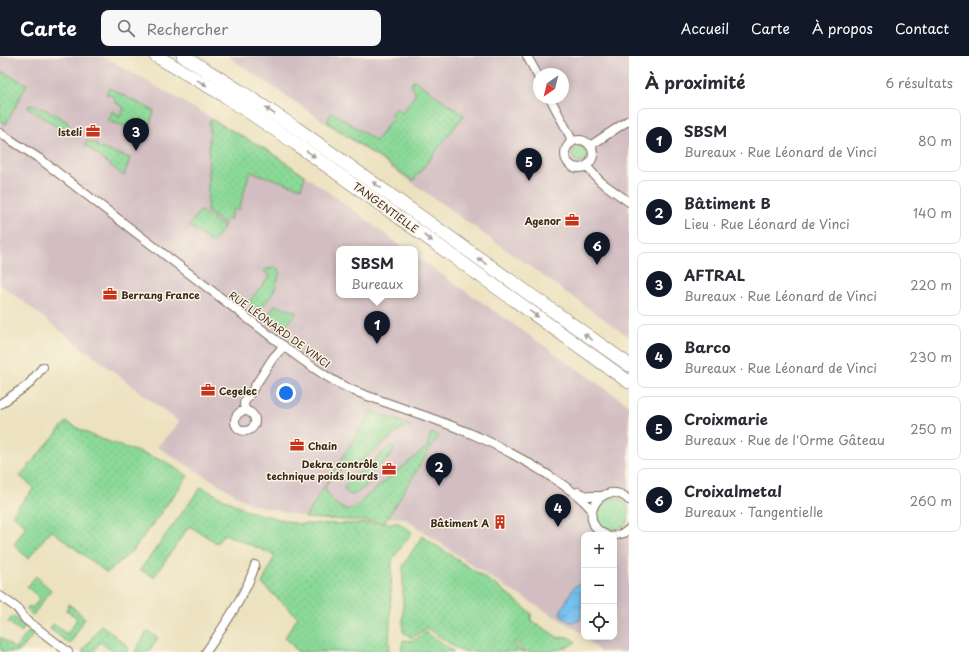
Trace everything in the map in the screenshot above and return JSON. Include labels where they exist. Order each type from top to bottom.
[{"type":"highway","points":[[152,56],[179,69]]},
{"type":"highway","name":"TANGENTIELLE","points":[[156,56],[225,96],[295,143],[629,382]]},
{"type":"highway","name":"TANGENTIELLE","points":[[183,56],[296,128],[629,366]]},
{"type":"street","points":[[527,56],[534,68]]},
{"type":"street","points":[[553,104],[570,136],[571,143]]},
{"type":"street","points":[[590,146],[629,120]]},
{"type":"street","name":"RUE LÉONARD DE VINCI","points":[[0,133],[40,159],[308,364],[341,384],[475,435],[517,456],[584,500],[592,510],[594,524],[601,532]]},
{"type":"street","points":[[582,141],[590,146],[593,155],[590,163],[586,166],[579,168],[574,167],[567,162],[565,153],[568,145],[582,141]]},
{"type":"street","points":[[586,166],[601,182],[629,202]]},
{"type":"street","points":[[245,411],[244,403],[273,358],[284,346]]},
{"type":"street","points":[[0,404],[28,385],[43,367]]},
{"type":"street","points":[[566,487],[587,496],[602,496],[616,493],[621,494],[629,500]]},
{"type":"street","points":[[592,510],[594,504],[602,496]]},
{"type":"street","points":[[617,535],[624,533],[629,529]]},
{"type":"street","points":[[206,652],[220,633],[251,579],[255,565]]},
{"type":"street","points":[[0,596],[17,608],[25,619],[68,652]]},
{"type":"shaded area","points":[[0,56],[101,56],[108,59],[269,151],[330,193],[401,246],[336,246],[336,298],[418,298],[418,258],[629,405],[629,652],[600,652],[588,640],[617,640],[617,532],[581,532],[581,633],[488,576],[404,518],[305,517],[251,504],[157,447],[179,422],[0,284]]},
{"type":"shaded area","points":[[228,56],[629,56],[629,337],[383,162]]},
{"type":"green space","points":[[0,71],[27,84],[6,124],[0,121]]},
{"type":"green space","points":[[414,80],[464,115],[413,181],[327,122],[332,112],[376,141],[393,117],[390,115],[395,108],[402,113],[416,94],[411,85]]},
{"type":"green space","points":[[109,88],[154,111],[148,131],[141,129],[141,131],[108,121],[112,111],[121,116],[124,107],[114,102],[115,97],[106,94]]},
{"type":"green space","points":[[31,105],[47,110],[69,123],[66,133],[27,107]]},
{"type":"green space","points":[[210,119],[269,151],[305,176],[301,188],[252,172],[249,174],[239,210],[233,209],[230,220],[224,221],[225,225],[207,212]]},
{"type":"green space","points":[[87,141],[97,144],[97,147],[130,158],[124,176],[85,145]]},
{"type":"green space","points":[[580,146],[587,151],[588,154],[583,161],[580,162],[573,157],[572,154],[577,147]]},
{"type":"green space","points":[[200,211],[224,227],[212,243],[189,226]]},
{"type":"green space","points":[[274,268],[280,270],[273,293],[262,306],[256,309],[248,303],[270,276],[264,271],[266,269]]},
{"type":"green space","points":[[275,305],[297,312],[282,330],[269,319],[270,312]]},
{"type":"green space","points":[[371,411],[410,426],[402,428],[362,461],[347,465],[329,481],[325,486],[327,493],[341,508],[353,509],[363,499],[427,447],[431,433],[438,436],[385,522],[305,518]]},
{"type":"green space","points":[[66,422],[93,436],[164,461],[188,476],[135,548],[107,573],[51,530],[28,559],[14,545],[26,526],[12,514],[34,488],[20,476]]},
{"type":"green space","points":[[391,446],[394,452],[391,456],[370,474],[374,480],[354,495],[349,494],[344,489],[346,484]]},
{"type":"green space","points":[[201,487],[247,511],[299,524],[399,523],[412,532],[392,560],[389,652],[298,652],[285,637],[298,617],[262,584],[275,555],[224,534],[217,543],[189,526],[154,577],[140,570]]},
{"type":"green space","points":[[613,498],[619,499],[626,505],[629,514],[628,520],[622,527],[613,530],[607,529],[600,523],[597,514],[598,508],[604,501]]},
{"type":"green space","points":[[422,536],[503,590],[531,613],[531,620],[559,638],[568,637],[576,642],[559,650],[526,652],[515,642],[512,644],[524,652],[462,652],[427,628],[412,638],[403,632],[403,566]]},
{"type":"green space","points":[[36,576],[51,590],[33,615],[26,609],[29,606],[32,608],[40,598],[27,587]]},
{"type":"green space","points":[[69,604],[85,618],[70,644],[50,629],[53,624],[67,634],[77,618],[66,610]]},
{"type":"green space","points":[[13,616],[25,627],[21,632],[8,622]]},
{"type":"green space","points":[[101,625],[125,644],[128,651],[127,652],[113,652],[100,642],[93,652],[82,652]]},
{"type":"green space","points":[[30,630],[35,633],[19,652],[3,652],[0,649],[0,637],[15,649]]},
{"type":"green space","points":[[148,631],[158,638],[149,652],[134,652]]},
{"type":"green space","points":[[426,632],[454,652],[401,652],[403,640],[413,641]]},
{"type":"water","points":[[581,583],[581,619],[572,622],[566,620],[560,612],[574,587]]},
{"type":"place","name":"Isteli","points":[[93,131]]},
{"type":"place","name":"AFTRAL","points":[[136,151]]},
{"type":"place","name":"Croixmarie","points":[[529,181]]},
{"type":"place","name":"Agenor","points":[[572,220]]},
{"type":"place","name":"Croixalmetal","points":[[597,265]]},
{"type":"place","name":"Berrang France","points":[[110,294]]},
{"type":"place","name":"SBSM","points":[[377,344]]},
{"type":"place","name":"Cegelec","points":[[208,390]]},
{"type":"place","name":"Chain","points":[[297,445]]},
{"type":"place","name":"Dekra contrôle technique poids lourds","points":[[389,469]]},
{"type":"place","name":"Bâtiment B","points":[[439,486]]},
{"type":"place","name":"Bâtiment A","points":[[500,522]]},
{"type":"place","name":"Barco","points":[[558,527]]}]
